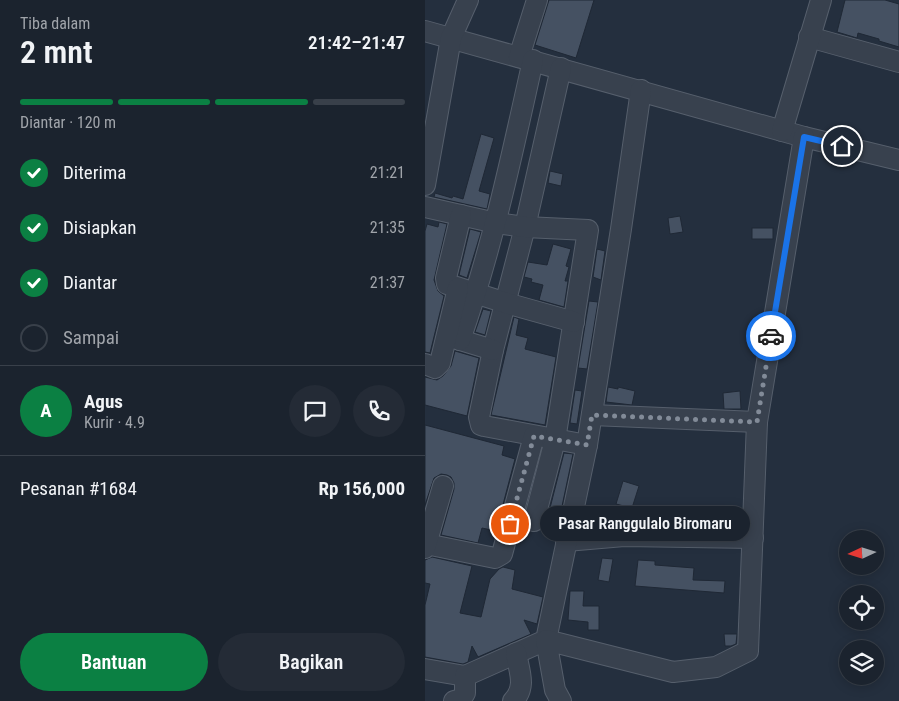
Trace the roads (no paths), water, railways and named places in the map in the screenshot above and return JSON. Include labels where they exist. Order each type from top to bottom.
[{"type":"street","points":[[425,185],[451,38],[468,0]]},
{"type":"street","points":[[425,364],[433,368],[438,366],[453,338],[467,290],[496,223],[511,156],[537,0]]},
{"type":"street","points":[[782,130],[821,0]]},
{"type":"street","points":[[425,31],[804,137],[899,160]]},
{"type":"street","points":[[809,37],[899,62]]},
{"type":"street","points":[[561,68],[525,227],[493,350],[479,413],[480,423],[484,426],[587,445]]},
{"type":"street","points":[[561,701],[555,690],[546,640],[587,445],[641,90]]},
{"type":"street","points":[[425,669],[465,676],[546,640],[673,672],[716,667],[748,652],[757,422],[804,137]]},
{"type":"street","points":[[511,156],[539,163]]},
{"type":"street","points":[[425,207],[496,223],[525,227],[588,230],[621,229]]},
{"type":"street","points":[[461,215],[446,280],[449,285],[574,322]]},
{"type":"street","points":[[533,521],[555,440],[588,230]]},
{"type":"street","points":[[453,338],[493,350]]},
{"type":"street","points":[[592,415],[757,422]]},
{"type":"street","points":[[443,486],[426,546],[495,558],[502,554],[534,436]]},
{"type":"street","points":[[566,540],[624,536],[753,538]]},
{"type":"street","points":[[513,701],[520,694],[522,685],[516,653]]},
{"type":"street","points":[[454,701],[461,699],[465,693],[465,676]]},
{"type":"place","name":"Pasar Ranggulalo Biromaru","points":[[510,524]]}]
